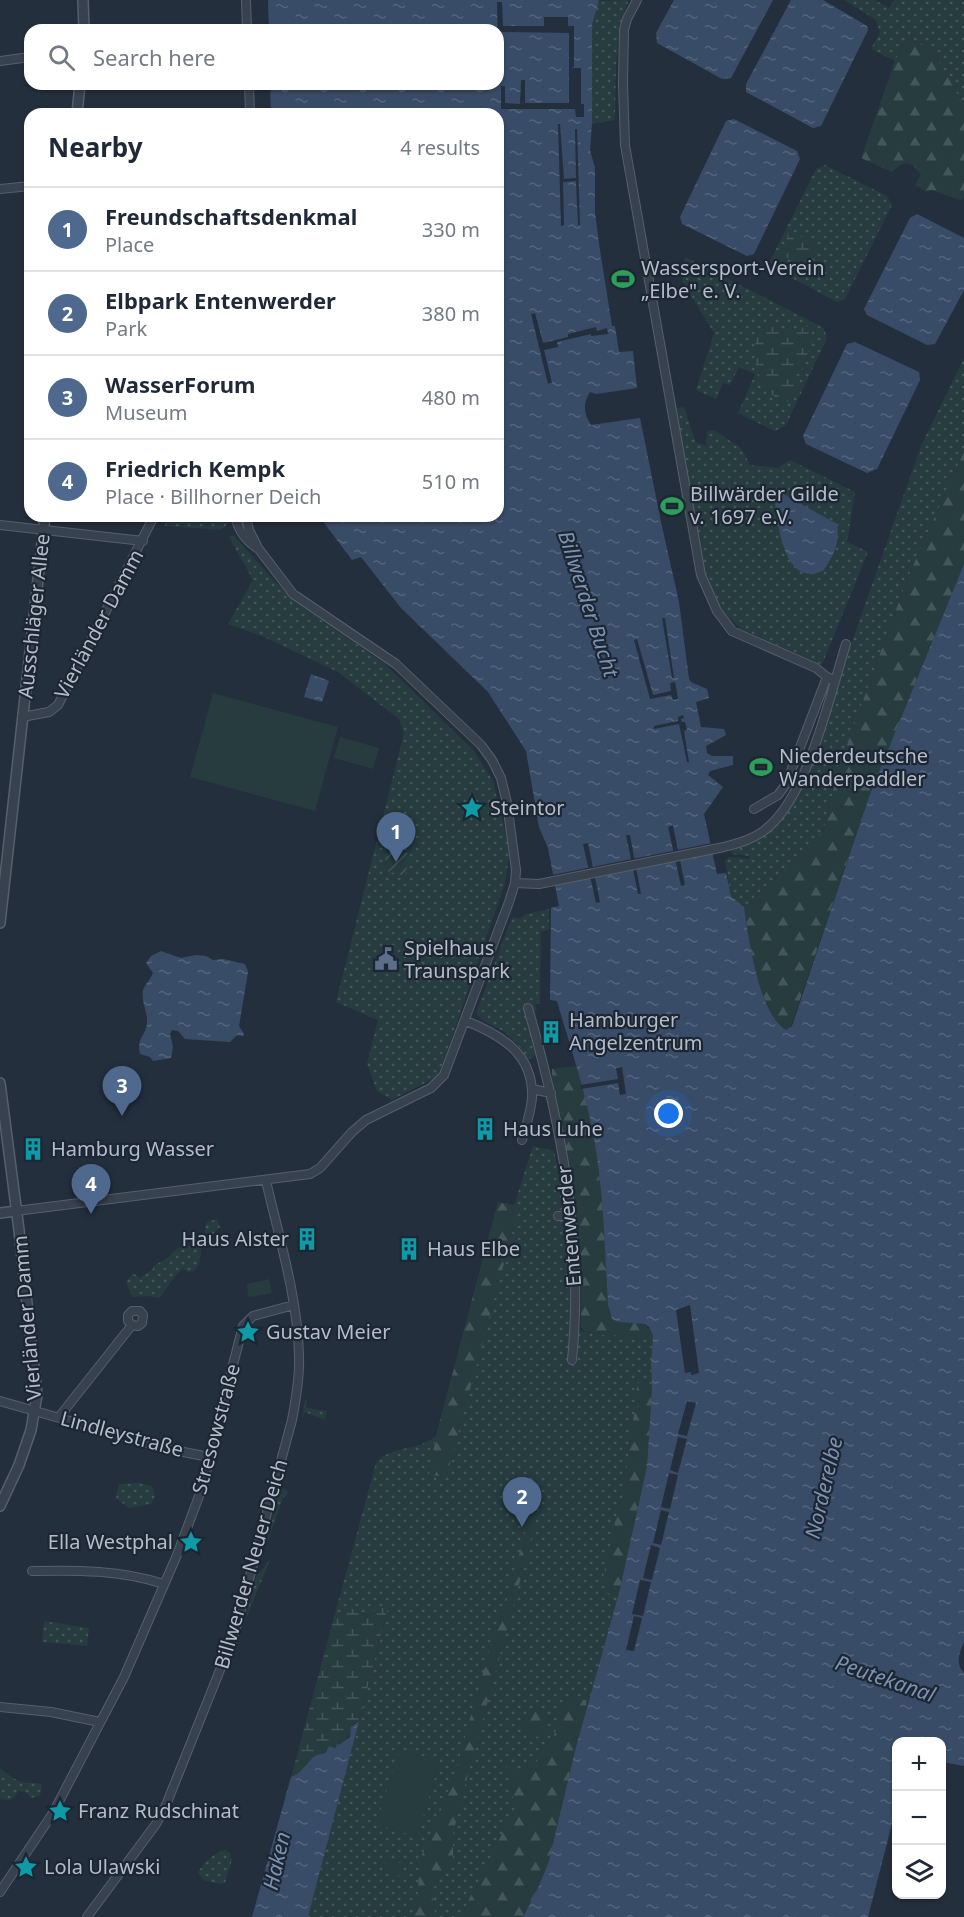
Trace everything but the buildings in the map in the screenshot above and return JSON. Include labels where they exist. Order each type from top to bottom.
[{"type":"street","points":[[83,0],[84,24]]},
{"type":"street","points":[[246,0],[247,24]]},
{"type":"street","points":[[637,0],[624,30],[625,145],[701,576],[717,611],[732,630],[816,668],[831,678]]},
{"type":"street","points":[[0,61],[24,58]]},
{"type":"street","points":[[79,108],[80,90]]},
{"type":"street","points":[[249,90],[250,108]]},
{"type":"street","points":[[0,189],[24,187]]},
{"type":"street","name":"Ausschläger Allee","points":[[22,717],[44,522]]},
{"type":"street","name":"Vierländer Damm","points":[[22,717],[49,712],[58,705],[151,522]]},
{"type":"street","points":[[237,522],[246,540],[258,548]]},
{"type":"street","points":[[0,1213],[315,1172],[366,1120],[435,1085],[449,1065],[466,1020],[515,883],[514,847],[501,778],[481,745],[396,664],[293,594],[258,548],[247,522]]},
{"type":"street","points":[[0,525],[143,541]]},
{"type":"street","points":[[754,809],[778,795],[786,784],[846,644]]},
{"type":"street","points":[[515,883],[530,884],[553,880],[737,844],[765,831],[783,811],[796,789],[830,702],[831,678]]},
{"type":"street","points":[[0,923],[3,866],[22,717]]},
{"type":"street","name":"Entenwerder","points":[[528,1008],[551,1093],[563,1154],[571,1216],[576,1287],[572,1360]]},
{"type":"street","points":[[466,1020],[494,1032],[509,1044],[524,1065],[532,1089],[531,1106],[522,1140]]},
{"type":"street","name":"Vierländer Damm","points":[[0,1083],[36,1375],[35,1411],[19,1465],[0,1506]]},
{"type":"street","points":[[532,1089],[551,1093]]},
{"type":"street","name":"Billwerder Neuer Deich","points":[[87,1917],[156,1824],[166,1805],[234,1635],[292,1420],[297,1398],[299,1356],[294,1305],[266,1180]]},
{"type":"street","points":[[558,1216],[571,1216]]},
{"type":"street","name":"Stresowstraße","points":[[0,1892],[53,1813],[124,1677],[164,1584],[205,1480],[243,1326],[253,1316],[294,1305]]},
{"type":"street","points":[[59,1418],[132,1325]]},
{"type":"street","name":"Lindleystraße","points":[[0,1401],[168,1449],[209,1457]]},
{"type":"street","points":[[32,1570],[75,1570],[120,1574],[164,1584]]},
{"type":"street","points":[[0,1707],[51,1712],[100,1722]]},
{"type":"green space","points":[[629,0],[618,42],[615,120],[592,124],[592,25],[598,1]]},
{"type":"green space","points":[[844,0],[875,0],[889,8],[894,0],[964,0],[964,106],[934,53],[907,36],[895,61],[871,49],[880,32],[876,20]]},
{"type":"green space","points":[[907,36],[934,53],[964,106],[964,198],[960,200],[932,190],[926,191],[915,185],[921,175],[910,164],[900,165],[892,172],[861,158],[895,61]]},
{"type":"green space","points":[[825,165],[887,196],[892,205],[845,299],[837,302],[773,268],[770,261],[816,169]]},
{"type":"green space","points":[[795,232],[819,249],[812,266],[804,267],[796,259],[782,257],[781,249],[786,243],[788,233]]},
{"type":"green space","points":[[685,257],[824,328],[827,338],[786,425],[775,431],[738,413],[755,374],[739,367],[730,385],[723,383],[716,399],[696,390],[714,333],[682,281]]},
{"type":"green space","points":[[772,319],[785,333],[809,326],[814,337],[799,376],[797,393],[789,402],[775,397],[767,390],[757,369],[755,346],[758,335],[763,326]]},
{"type":"green space","points":[[964,358],[964,451],[908,577],[839,767],[823,832],[744,907],[731,896],[725,861],[729,857],[750,859],[749,856],[732,854],[731,851],[757,840],[778,825],[799,793],[831,710],[846,658],[921,446]]},
{"type":"green space","points":[[684,407],[696,443],[706,445],[707,431],[714,430],[742,449],[750,465],[778,468],[790,460],[855,492],[847,542],[868,552],[822,665],[741,629],[719,607],[704,577],[676,408]]},
{"type":"green space","points":[[964,451],[964,564],[870,794],[791,1026],[786,1030],[777,1022],[762,992],[756,974],[744,907],[823,832],[839,767],[908,577]]},
{"type":"green space","points":[[165,522],[230,522],[221,530],[165,526]]},
{"type":"green space","points":[[233,535],[292,600],[384,663],[474,751],[493,781],[509,846],[505,883],[440,1072],[435,1078],[392,1100],[377,1091],[367,1064],[378,1020],[336,1002],[404,733],[399,719],[338,672],[264,637],[228,624],[253,580],[229,537]]},
{"type":"green space","points":[[213,693],[338,727],[315,811],[190,777]]},
{"type":"green space","points":[[340,737],[379,748],[373,769],[334,758]]},
{"type":"green space","points":[[388,848],[410,854],[405,876],[383,870]]},
{"type":"green space","points":[[549,909],[549,930],[541,931],[540,1004],[535,1004],[537,1011],[533,1012],[538,1054],[528,1060],[511,1037],[485,1022],[476,1013],[512,917],[519,919],[526,914]]},
{"type":"green space","points":[[576,1066],[585,1095],[596,1154],[610,1315],[619,1322],[643,1324],[653,1336],[605,1335],[584,1331],[581,1327],[581,1264],[567,1157],[552,1078],[552,1069]]},
{"type":"green space","points":[[533,1146],[554,1151],[569,1222],[574,1330],[605,1335],[653,1336],[652,1388],[630,1547],[575,1751],[523,1917],[308,1917],[388,1608],[370,1615],[343,1610],[333,1621],[376,1463],[388,1454],[429,1441],[436,1436],[498,1202],[514,1205]]},
{"type":"green space","points":[[498,1202],[519,1208],[446,1478],[429,1474],[436,1436]]},
{"type":"green space","points":[[217,1219],[220,1227],[202,1245],[199,1264],[194,1271],[188,1272],[183,1269],[159,1298],[132,1297],[126,1282],[133,1273],[140,1278],[153,1269],[153,1266],[168,1258],[177,1248],[195,1245],[206,1229],[205,1225]]},
{"type":"green space","points":[[269,1279],[272,1293],[248,1296],[247,1284]]},
{"type":"green space","points":[[643,1379],[652,1388],[647,1466],[620,1589],[611,1594],[608,1593],[603,1578],[623,1497],[634,1415],[641,1402],[637,1394],[637,1387],[639,1381]]},
{"type":"green space","points":[[305,1400],[307,1401],[306,1408],[327,1411],[325,1420],[305,1412],[302,1418]]},
{"type":"green space","points":[[139,1483],[152,1486],[154,1500],[151,1504],[129,1508],[116,1498],[119,1484]]},
{"type":"green space","points":[[283,1488],[288,1493],[283,1498],[266,1546],[279,1491]]},
{"type":"green space","points":[[526,1507],[539,1510],[461,1801],[453,1834],[453,1863],[434,1887],[434,1917],[413,1917],[418,1896],[419,1863],[453,1780],[499,1615],[511,1584],[525,1534]]},
{"type":"green space","points":[[270,1560],[247,1616],[256,1577]]},
{"type":"green space","points":[[384,1605],[388,1607],[359,1721],[354,1723],[349,1735],[342,1743],[335,1748],[329,1746],[326,1753],[291,1777],[333,1621],[343,1610],[350,1608],[370,1615],[378,1607]]},
{"type":"green space","points":[[44,1621],[89,1628],[87,1646],[42,1642]]},
{"type":"green space","points":[[579,1696],[586,1702],[587,1709],[549,1861],[523,1917],[460,1917],[515,1808],[506,1767],[514,1766],[519,1772],[525,1764],[536,1762],[553,1738],[564,1705],[572,1698]]},
{"type":"green space","points":[[536,1707],[542,1709],[549,1717],[548,1725],[544,1735],[532,1738],[525,1734],[523,1723],[531,1710]]},
{"type":"green space","points":[[400,1749],[440,1761],[417,1837],[376,1824]]},
{"type":"green space","points":[[0,1768],[20,1782],[42,1785],[40,1796],[31,1798],[26,1792],[18,1791],[14,1798],[0,1799]]},
{"type":"green space","points":[[225,1850],[230,1853],[232,1860],[225,1883],[203,1880],[198,1873],[202,1866],[213,1856]]},
{"type":"green space","points":[[387,1859],[404,1864],[401,1876],[383,1872]]},
{"type":"water","points":[[268,0],[599,0],[592,25],[590,150],[595,168],[595,212],[612,326],[615,326],[619,352],[633,351],[637,388],[596,394],[590,392],[585,404],[585,412],[591,425],[640,418],[679,602],[689,679],[707,689],[709,698],[696,702],[701,727],[724,729],[726,735],[706,746],[707,753],[712,756],[733,756],[733,765],[710,771],[708,775],[723,787],[704,814],[717,874],[726,873],[731,896],[744,907],[756,974],[762,992],[777,1022],[786,1030],[792,1026],[870,794],[964,564],[964,1642],[959,1654],[959,1662],[964,1673],[964,1766],[946,1763],[946,1737],[892,1737],[892,1824],[868,1917],[523,1917],[549,1861],[575,1751],[620,1589],[647,1466],[653,1336],[645,1324],[619,1322],[612,1319],[608,1305],[601,1194],[594,1138],[580,1079],[557,1001],[550,1000],[551,908],[559,906],[548,848],[539,827],[526,751],[488,692],[401,608],[361,557],[352,560],[324,522],[504,522],[504,108],[271,108],[270,90],[504,90],[504,24],[269,24]],"holes":[[[673,825],[685,885],[681,886],[668,827]],[[626,835],[630,835],[641,894],[638,894]],[[588,843],[600,902],[596,903],[583,844]]]},
{"type":"water","points":[[674,0],[773,0],[731,78],[722,79],[657,43],[656,33]]},
{"type":"water","points":[[791,0],[823,0],[867,26],[868,30],[821,126],[813,128],[746,92],[746,84]]},
{"type":"water","points":[[734,119],[797,151],[800,159],[754,254],[747,256],[682,224],[680,217],[726,121]]},
{"type":"water","points":[[917,214],[964,238],[964,290],[935,344],[927,345],[867,315],[864,309],[910,218]]},
{"type":"water","points":[[855,342],[919,372],[920,380],[877,469],[867,473],[806,444],[803,436],[847,344]]},
{"type":"water","points":[[778,495],[785,495],[837,524],[838,537],[835,548],[824,570],[812,574],[801,572],[788,557],[778,523],[775,504]]},
{"type":"water","points":[[311,674],[329,681],[322,702],[304,697]]},
{"type":"water","points":[[161,951],[181,958],[196,955],[206,956],[213,960],[223,959],[245,964],[248,972],[239,1026],[243,1036],[237,1035],[230,1042],[185,1039],[178,1031],[172,1030],[170,1034],[173,1047],[171,1058],[153,1061],[150,1057],[140,1054],[139,1044],[147,1023],[143,990],[153,973],[146,963],[151,956]]},
{"type":"water","name":"Haken","points":[[359,1721],[308,1917],[252,1917],[291,1777],[314,1757],[326,1753],[329,1746],[335,1748],[350,1737],[351,1727]]},
{"type":"pier","points":[[497,2],[502,2],[503,24],[497,24]]},
{"type":"pier","points":[[544,17],[568,17],[568,26],[574,26],[574,67],[571,68],[581,68],[581,104],[584,104],[584,117],[576,117],[575,109],[501,108],[501,90],[504,90],[504,86],[505,103],[520,104],[521,80],[525,80],[525,103],[569,103],[569,33],[504,32],[504,26],[544,26]]},
{"type":"pier","points":[[558,124],[560,124],[564,179],[576,178],[575,129],[577,129],[580,225],[578,225],[576,181],[563,182],[564,225],[561,226]]},
{"type":"pier","points":[[535,313],[543,343],[596,327],[597,331],[607,328],[608,334],[591,336],[591,334],[557,342],[558,347],[544,350],[552,383],[548,384],[531,314]]},
{"type":"pier","points":[[662,618],[665,618],[674,678],[672,678]]},
{"type":"pier","points":[[637,639],[653,695],[671,691],[670,683],[675,682],[678,699],[673,700],[671,695],[650,699],[634,640]]},
{"type":"pier","points":[[683,715],[684,718],[681,719],[685,722],[687,730],[684,731],[689,762],[687,762],[679,724],[654,729],[654,726],[678,721],[678,717]]},
{"type":"pier","points":[[712,843],[714,853],[554,885],[552,875]]},
{"type":"pier","points":[[622,1067],[626,1094],[620,1095],[618,1083],[581,1089],[580,1085],[618,1079],[616,1068]]},
{"type":"pier","points":[[690,1305],[699,1373],[691,1375],[691,1372],[685,1373],[676,1310]]},
{"type":"pier","points":[[687,1401],[696,1403],[687,1436],[678,1434]]},
{"type":"pier","points":[[678,1437],[687,1439],[678,1473],[670,1470]]},
{"type":"pier","points":[[669,1473],[678,1475],[670,1509],[661,1507]]},
{"type":"pier","points":[[661,1510],[669,1512],[661,1545],[653,1543]]},
{"type":"pier","points":[[651,1545],[660,1548],[652,1580],[643,1578]]},
{"type":"pier","points":[[640,1580],[651,1582],[643,1616],[632,1614]]},
{"type":"pier","points":[[634,1616],[642,1618],[634,1651],[626,1650]]},
{"type":"place","name":"Wassersport-Verein „Elbe\" e. V.","points":[[623,279]]},
{"type":"place","name":"Billwärder Gilde v. 1697 e.V.","points":[[672,506]]},
{"type":"place","name":"Niederdeutsche Wanderpaddler","points":[[761,767]]},
{"type":"place","name":"Steintor","points":[[472,808]]},
{"type":"place","name":"Freundschaftsdenkmal","points":[[396,862]]},
{"type":"place","name":"Spielhaus Traunspark","points":[[386,959]]},
{"type":"place","name":"Hamburger Angelzentrum","points":[[551,1032]]},
{"type":"place","name":"WasserForum","points":[[122,1116]]},
{"type":"place","name":"Haus Luhe","points":[[485,1129]]},
{"type":"place","name":"Hamburg Wasser","points":[[33,1149]]},
{"type":"place","name":"Friedrich Kempk","points":[[91,1214]]},
{"type":"place","name":"Haus Alster","points":[[307,1239]]},
{"type":"place","name":"Haus Elbe","points":[[409,1249]]},
{"type":"place","name":"Gustav Meier","points":[[248,1332]]},
{"type":"place","name":"Elbpark Entenwerder","points":[[522,1527]]},
{"type":"place","name":"Ella Westphal","points":[[191,1542]]},
{"type":"place","name":"Franz Rudschinat","points":[[60,1811]]},
{"type":"place","name":"Lola Ulawski","points":[[26,1867]]},
{"type":"water label","name":"Billwerder Bucht","points":[[588,604]]},
{"type":"water label","name":"Norderelbe","points":[[824,1488]]},
{"type":"water label","name":"Peutekanal","points":[[885,1679]]}]
